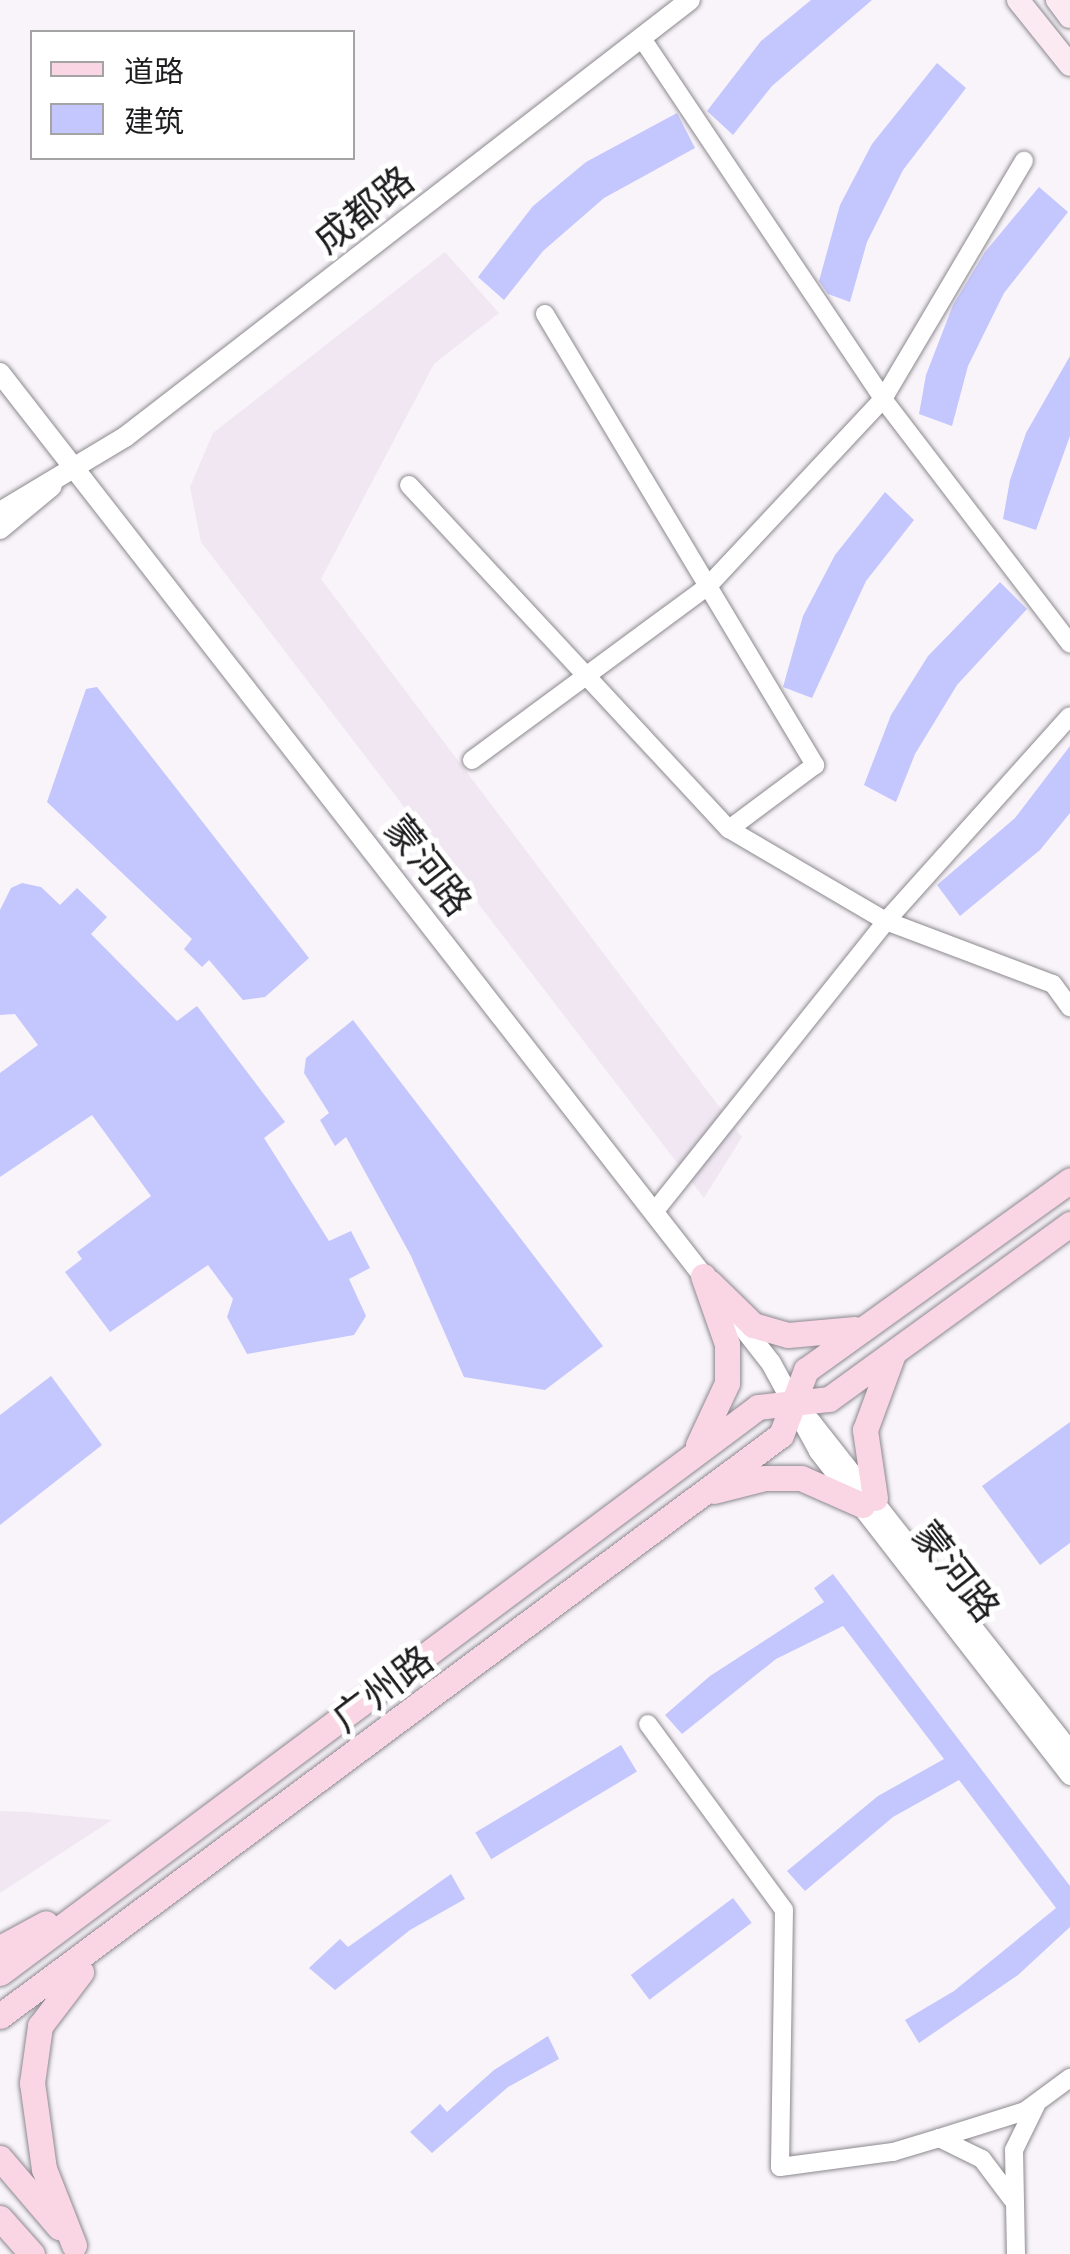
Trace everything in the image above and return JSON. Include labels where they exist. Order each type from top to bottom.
[{"type":"main road","points":[[1018,0],[1070,66]]},
{"type":"main road","points":[[1057,0],[1070,16]]},
{"type":"main road","name":"广州路","points":[[0,2016],[781,1435],[806,1370],[1070,1180]]},
{"type":"main road","name":"广州路","points":[[0,1973],[758,1407],[794,1406],[829,1399],[1070,1224]]},
{"type":"main road","points":[[703,1276],[753,1324],[788,1335],[864,1328]]},
{"type":"main road","points":[[690,1458],[727,1383],[727,1344],[703,1276]]},
{"type":"main road","points":[[704,1494],[764,1478],[801,1478],[868,1501],[865,1430],[894,1351]]},
{"type":"main road","points":[[0,1948],[105,1896]]},
{"type":"main road","points":[[78,2250],[44,2169],[32,2083],[40,2026],[63,1990],[123,1928]]},
{"type":"main road","points":[[0,2158],[78,2250]]},
{"type":"main road","points":[[0,2218],[32,2254]]},
{"type":"street","name":"成都路","points":[[0,530],[74,465],[676,0]]},
{"type":"street","name":"成都路","points":[[0,512],[125,437],[690,0]]},
{"type":"street","points":[[641,37],[882,400],[1070,644]]},
{"type":"street","points":[[472,760],[708,586],[882,400],[1024,161]]},
{"type":"street","points":[[545,314],[814,765],[729,828]]},
{"type":"street","name":"蒙河路","points":[[0,372],[771,1364],[794,1406],[832,1441],[868,1501],[1070,1775]]},
{"type":"street","points":[[409,485],[729,828],[886,921],[1052,984],[1070,1007]]},
{"type":"street","points":[[654,1212],[886,921],[1070,716]]},
{"type":"street","name":"蒙河路","points":[[868,1501],[1070,1751]]},
{"type":"street","points":[[648,1724],[784,1910],[780,2167],[893,2152],[939,2138],[1038,2100],[1070,2078]]},
{"type":"street","points":[[1016,2254],[1014,2150],[1038,2100]]},
{"type":"street","points":[[939,2138],[982,2159],[1012,2199]]},
{"type":"shaded area","points":[[445,252],[499,313],[434,364],[321,579],[742,1137],[704,1198],[201,542],[190,487],[213,433]]},
{"type":"shaded area","points":[[0,1811],[27,1812],[112,1820],[0,1893]]},
{"type":"building","points":[[811,0],[872,0],[772,86],[733,135],[707,111],[761,41]]},
{"type":"building","points":[[937,63],[966,88],[903,170],[867,242],[850,302],[828,294],[819,281],[840,205],[872,144]]},
{"type":"building","points":[[677,113],[695,148],[604,198],[543,251],[504,300],[478,277],[533,206],[586,162]]},
{"type":"building","points":[[1039,187],[1068,212],[1004,293],[968,366],[952,426],[919,414],[926,375],[953,305],[985,252]]},
{"type":"building","points":[[1070,356],[1070,436],[1036,530],[1003,519],[1010,480],[1026,433]]},
{"type":"building","points":[[885,492],[914,520],[866,581],[812,698],[783,687],[803,616],[835,555]]},
{"type":"building","points":[[1000,582],[1027,609],[957,685],[915,754],[896,802],[864,785],[891,715],[928,656]]},
{"type":"building","points":[[97,687],[309,958],[265,997],[243,1000],[209,960],[202,967],[184,949],[192,939],[47,802],[86,689]]},
{"type":"building","points":[[1070,746],[1070,813],[1040,850],[960,916],[937,885],[1015,818]]},
{"type":"building","points":[[22,883],[41,887],[60,905],[77,888],[107,917],[91,934],[177,1021],[197,1006],[285,1122],[264,1138],[329,1241],[351,1231],[370,1268],[349,1279],[366,1316],[354,1335],[247,1354],[227,1317],[233,1299],[208,1265],[110,1332],[65,1272],[82,1259],[77,1252],[151,1196],[92,1115],[0,1177],[0,1073],[38,1045],[15,1014],[0,1015],[0,910],[11,888]]},
{"type":"building","points":[[353,1020],[603,1346],[545,1390],[464,1377],[411,1256],[346,1137],[335,1146],[320,1120],[329,1113],[304,1073],[306,1058]]},
{"type":"building","points":[[51,1376],[102,1445],[0,1525],[0,1415]]},
{"type":"building","points":[[1070,1422],[1070,1543],[1040,1565],[982,1486]]},
{"type":"building","points":[[833,1574],[1070,1886],[1070,1927],[1018,1975],[919,2043],[905,2020],[954,1991],[1056,1908],[959,1780],[893,1817],[805,1891],[787,1871],[878,1796],[944,1759],[843,1626],[776,1659],[682,1734],[665,1715],[710,1676],[824,1602],[814,1588]]},
{"type":"building","points":[[621,1745],[637,1772],[491,1859],[475,1833]]},
{"type":"building","points":[[451,1874],[465,1899],[410,1930],[335,1990],[309,1968],[340,1939],[348,1947]]},
{"type":"building","points":[[733,1898],[752,1923],[649,2000],[631,1975]]},
{"type":"building","points":[[548,2036],[559,2059],[508,2087],[432,2153],[410,2132],[440,2104],[447,2112],[494,2070]]}]
